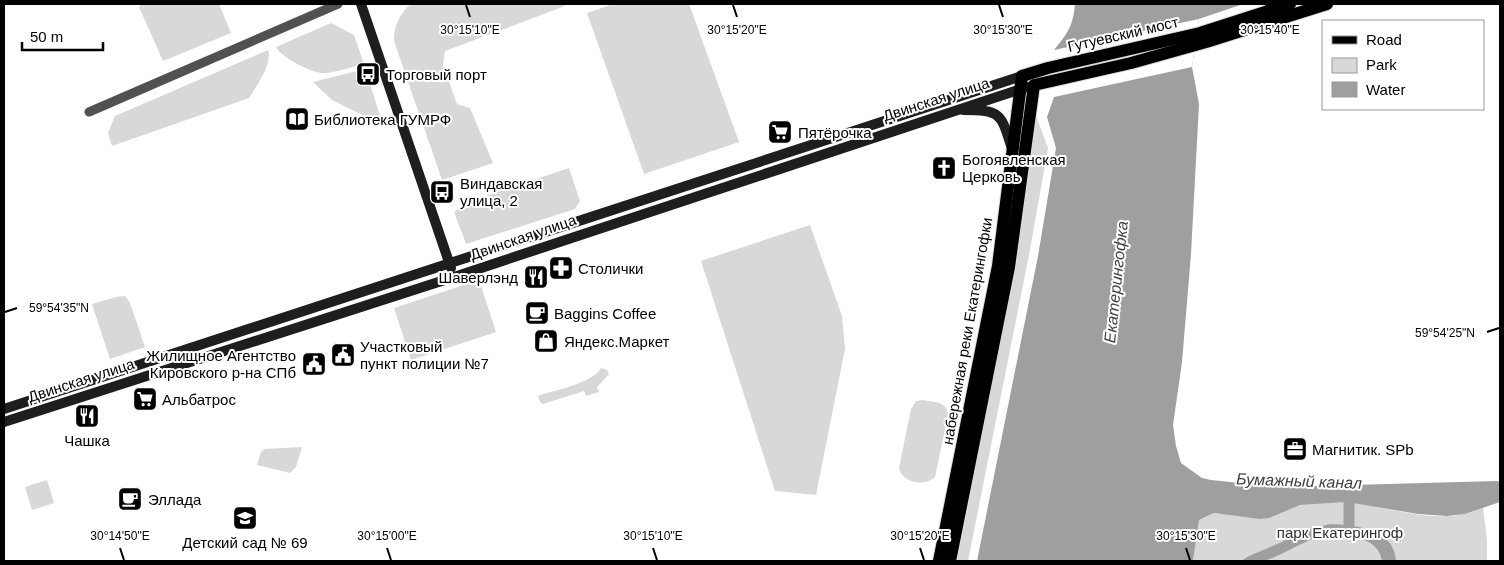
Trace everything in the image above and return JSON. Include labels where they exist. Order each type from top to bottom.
[{"type":"main road","points":[[1198,39],[1290,4]]},
{"type":"main road","points":[[1198,39],[1327,4]]},
{"type":"main road","name":"Гутуевский мост","points":[[1052,73],[1131,63],[1198,39]]},
{"type":"main road","name":"Двинская улица","points":[[1022,76],[1052,73]]},
{"type":"main road","name":"Двинская улица","points":[[1034,85],[1052,73]]},
{"type":"main road","name":"набережная реки Екатерингофки","points":[[939,561],[998,266],[1022,76]]},
{"type":"main road","name":"набережная реки Екатерингофки","points":[[950,561],[1009,267],[1034,85]]},
{"type":"street","points":[[89,112],[338,4]]},
{"type":"street","points":[[361,4],[454,277]]},
{"type":"street","name":"Двинская улица","points":[[4,409],[1022,76]]},
{"type":"street","name":"Двинская улица","points":[[4,422],[454,277],[1034,85]]},
{"type":"street","points":[[954,110],[989,111],[997,114],[1003,123],[1013,153]]},
{"type":"green space","points":[[142,4],[219,4],[231,33],[163,61],[139,7]]},
{"type":"green space","points":[[411,4],[563,4],[565,6],[445,51],[443,65],[457,104],[470,108],[493,163],[442,180],[394,41],[398,20]]},
{"type":"green space","points":[[613,4],[689,4],[739,142],[644,174],[587,13]]},
{"type":"green space","points":[[331,23],[354,35],[364,64],[335,72],[321,73],[306,68],[284,56],[276,47]]},
{"type":"green space","points":[[268,50],[269,55],[266,68],[249,98],[112,146],[108,133],[115,116]]},
{"type":"green space","points":[[365,69],[383,125],[332,100],[313,82]]},
{"type":"green space","points":[[1035,117],[1048,148],[1029,255],[968,561],[957,561],[1010,293],[1020,234]]},
{"type":"green space","points":[[569,168],[580,201],[575,209],[466,244],[454,212],[465,203]]},
{"type":"green space","points":[[810,225],[842,316],[845,349],[816,495],[775,491],[701,261]]},
{"type":"green space","points":[[479,280],[496,332],[411,360],[394,308]]},
{"type":"green space","points":[[125,296],[130,303],[145,347],[110,359],[92,304]]},
{"type":"green space","points":[[601,368],[607,370],[609,374],[597,387],[599,392],[586,396],[584,391],[543,404],[540,402],[538,396],[572,386],[590,378]]},
{"type":"green space","points":[[922,400],[942,405],[947,410],[948,415],[935,477],[920,483],[904,477],[899,468],[911,409],[916,401]]},
{"type":"green space","points":[[302,447],[296,467],[290,473],[257,465],[261,452],[264,449]]},
{"type":"green space","points":[[47,480],[54,503],[32,510],[25,487]]},
{"type":"green space","name":"парк Екатерингоф","points":[[1347,502],[1435,516],[1464,514],[1483,507],[1487,540],[1487,561],[1193,561],[1199,520],[1214,513],[1259,519],[1300,505]]},
{"type":"water","name":"Екатерингофка","points":[[1075,4],[1243,4],[1199,19],[1192,67],[1199,104],[1191,254],[1182,362],[1173,425],[1181,463],[1202,478],[1279,487],[1497,481],[1500,482],[1500,502],[1465,514],[1447,516],[1418,514],[1347,502],[1300,505],[1269,518],[1259,519],[1214,513],[1199,520],[1193,561],[977,561],[1038,256],[1056,148],[1047,117],[1054,97],[1054,50],[1069,29]]},
{"type":"water","points":[[1330,524],[1362,528],[1381,535],[1394,550],[1396,561],[1382,561],[1379,551],[1372,544],[1364,540],[1342,535],[1310,540],[1264,561],[1241,561],[1282,542],[1298,532]]},
{"type":"pier","points":[[1199,19],[1192,67],[1054,97],[1054,50]]},
{"type":"waterway","name":"Бумажный канал","points":[[1349,497],[1349,532]]},
{"type":"place","name":"Торговый порт","points":[[368,74]]},
{"type":"place","name":"Библиотека ГУМРФ","points":[[297,119]]},
{"type":"place","name":"Пятёрочка","points":[[780,132]]},
{"type":"place","name":"Богоявленская Церковь","points":[[944,168]]},
{"type":"place","name":"Виндавская улица, 2","points":[[442,192]]},
{"type":"place","name":"Столички","points":[[561,268]]},
{"type":"place","name":"Шаверлэнд","points":[[536,277]]},
{"type":"place","name":"Baggins Coffee","points":[[537,313]]},
{"type":"place","name":"Яндекс.Маркет","points":[[546,341]]},
{"type":"place","name":"Участковый пункт полиции №7","points":[[343,355]]},
{"type":"place","name":"Жилищное Агентство Кировского р-на СПб","points":[[314,364]]},
{"type":"place","name":"Альбатрос","points":[[145,399]]},
{"type":"place","name":"Чашка","points":[[87,416]]},
{"type":"place","name":"Магнитик. SPb","points":[[1295,449]]},
{"type":"place","name":"Эллада","points":[[130,499]]},
{"type":"place","name":"Детский сад № 69","points":[[245,518]]}]
